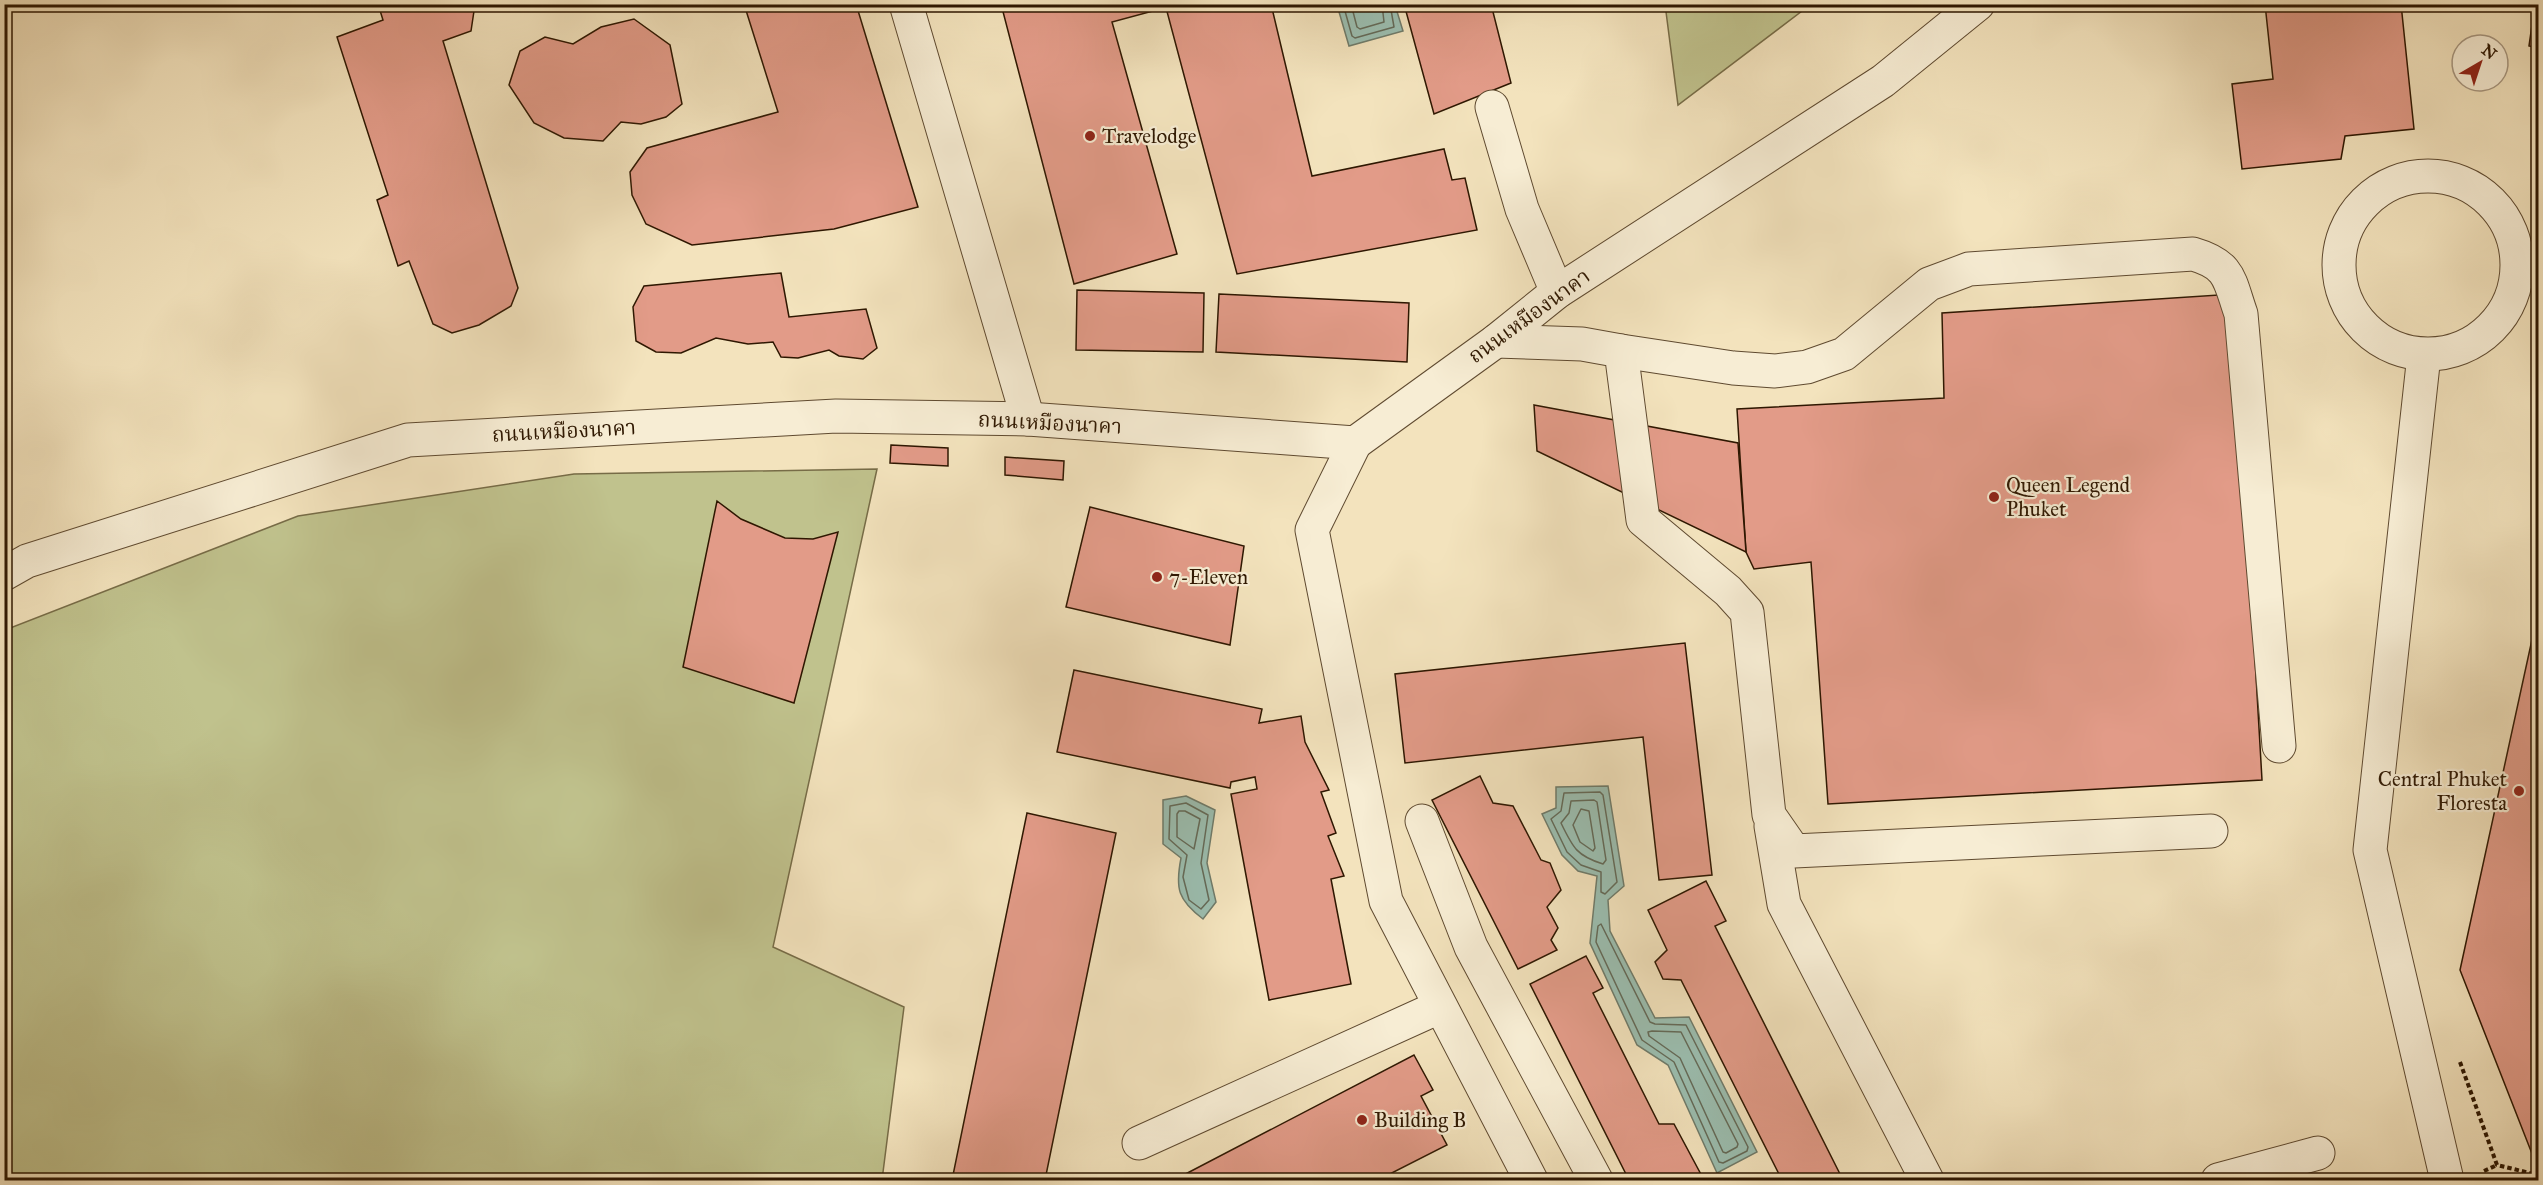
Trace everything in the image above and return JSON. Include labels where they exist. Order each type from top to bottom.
[{"type":"street","points":[[906,4],[1028,419]]},
{"type":"street","name":"ถนนเหมืองนาคา","points":[[4,574],[27,561],[408,440],[836,416],[1028,419],[1356,443],[1496,341],[1557,291],[1883,81],[1978,4]]},
{"type":"street","points":[[1492,107],[1522,209],[1557,291]]},
{"type":"street","points":[[2417,176],[2446,178],[2474,189],[2497,208],[2528,260],[2503,314],[2483,337],[2455,351],[2424,355],[2396,349],[2370,334],[2350,311],[2340,283],[2338,254],[2347,226],[2364,201],[2388,184],[2417,176]]},
{"type":"street","points":[[1496,341],[1582,344],[1733,368],[1775,371],[1807,367],[1844,354],[1929,284],[1969,269],[2193,254],[2212,260],[2227,273],[2241,314],[2279,746]]},
{"type":"street","points":[[1621,351],[1643,520],[1728,591],[1747,612],[1769,815],[1784,904],[1927,1180]]},
{"type":"street","points":[[2424,355],[2370,850],[2447,1180]]},
{"type":"street","points":[[1356,443],[1312,530],[1386,901],[1439,1007],[1531,1180]]},
{"type":"street","points":[[1769,815],[1794,851],[2211,831]]},
{"type":"street","points":[[1422,821],[1471,947],[1596,1180]]},
{"type":"street","points":[[1139,1143],[1439,1007]]},
{"type":"street","points":[[2218,1180],[2318,1153]]},
{"type":"green space","points":[[1665,4],[1810,4],[1810,5],[1678,105]]},
{"type":"green space","points":[[877,469],[773,947],[904,1007],[882,1180],[5,1180],[5,630],[298,516],[574,474]]},
{"type":"water","points":[[1337,5],[1395,5],[1403,31],[1349,46]]},
{"type":"water","points":[[1608,786],[1624,886],[1608,900],[1610,931],[1655,1018],[1689,1017],[1757,1152],[1717,1173],[1668,1065],[1637,1045],[1590,943],[1597,876],[1578,871],[1562,855],[1542,814],[1556,808],[1556,787]]},
{"type":"water","points":[[1186,796],[1215,810],[1207,863],[1216,902],[1203,919],[1188,906],[1180,893],[1178,878],[1181,858],[1163,844],[1163,800]]},
{"type":"building","points":[[378,4],[470,4],[474,11],[471,31],[443,41],[518,288],[511,306],[479,325],[452,333],[433,324],[409,261],[398,266],[377,200],[388,195],[337,37],[383,20]]},
{"type":"building","points":[[744,4],[856,4],[918,207],[834,229],[692,245],[646,224],[632,195],[630,172],[647,148],[778,112]]},
{"type":"building","name":"Travelodge","points":[[1001,4],[1151,4],[1153,11],[1112,22],[1177,254],[1074,284]]},
{"type":"building","points":[[1165,4],[1271,4],[1312,176],[1444,149],[1452,180],[1465,178],[1477,230],[1237,274]]},
{"type":"building","points":[[1404,4],[1491,4],[1511,83],[1434,114]]},
{"type":"building","points":[[2265,4],[2401,4],[2414,129],[2345,136],[2341,159],[2242,169],[2232,84],[2273,79]]},
{"type":"building","points":[[2535,4],[2538,4],[2538,48],[2529,46]]},
{"type":"building","points":[[634,19],[670,45],[682,104],[666,117],[641,124],[621,122],[603,141],[564,138],[534,123],[509,85],[520,51],[545,37],[573,44],[601,27]]},
{"type":"building","points":[[781,273],[789,317],[866,309],[877,348],[863,359],[839,356],[829,350],[798,358],[781,357],[773,342],[748,344],[716,338],[681,353],[656,352],[636,341],[633,307],[644,286]]},
{"type":"building","points":[[1077,290],[1204,293],[1203,352],[1076,350]]},
{"type":"building","points":[[1219,294],[1409,303],[1407,362],[1216,352]]},
{"type":"building","name":"Queen Legend Phuket","points":[[2234,294],[2262,780],[1828,804],[1811,562],[1754,569],[1746,552],[1737,409],[1944,398],[1942,313]]},
{"type":"building","points":[[1534,405],[1738,443],[1746,552],[1537,451]]},
{"type":"building","points":[[891,445],[948,448],[948,466],[890,463]]},
{"type":"building","points":[[1005,457],[1064,461],[1063,480],[1005,475]]},
{"type":"building","points":[[717,501],[741,519],[785,538],[813,539],[838,532],[794,703],[683,667]]},
{"type":"building","name":"7-Eleven","points":[[1090,507],[1244,546],[1230,645],[1066,607]]},
{"type":"building","name":"Central Phuket Floresta","points":[[2538,612],[2538,1169],[2460,970]]},
{"type":"building","points":[[1685,643],[1712,875],[1659,880],[1643,737],[1405,763],[1395,674]]},
{"type":"building","points":[[1074,670],[1262,709],[1259,723],[1301,716],[1305,742],[1329,790],[1321,792],[1336,833],[1328,836],[1344,876],[1331,879],[1351,984],[1269,1000],[1231,794],[1257,789],[1255,777],[1231,782],[1230,788],[1057,752]]},
{"type":"building","points":[[1480,776],[1493,803],[1513,806],[1541,860],[1550,863],[1561,890],[1547,907],[1558,928],[1551,940],[1557,950],[1518,969],[1432,800]]},
{"type":"building","points":[[1027,813],[1116,833],[1045,1180],[952,1180]]},
{"type":"building","points":[[1706,881],[1726,921],[1715,926],[1843,1180],[1782,1180],[1681,980],[1663,979],[1655,962],[1667,950],[1648,910]]},
{"type":"building","points":[[1586,956],[1603,988],[1593,993],[1659,1124],[1674,1124],[1704,1180],[1629,1180],[1530,984]]},
{"type":"building","name":"Building B","points":[[1414,1055],[1433,1090],[1421,1096],[1447,1145],[1378,1180],[1174,1180]]},
{"type":"place","name":"Travelodge","points":[[1090,136]]},
{"type":"place","name":"Queen Legend Phuket","points":[[1994,497]]},
{"type":"place","name":"7-Eleven","points":[[1157,577]]},
{"type":"place","name":"Central Phuket Floresta","points":[[2519,791]]},
{"type":"place","name":"Building B","points":[[1362,1120]]}]
